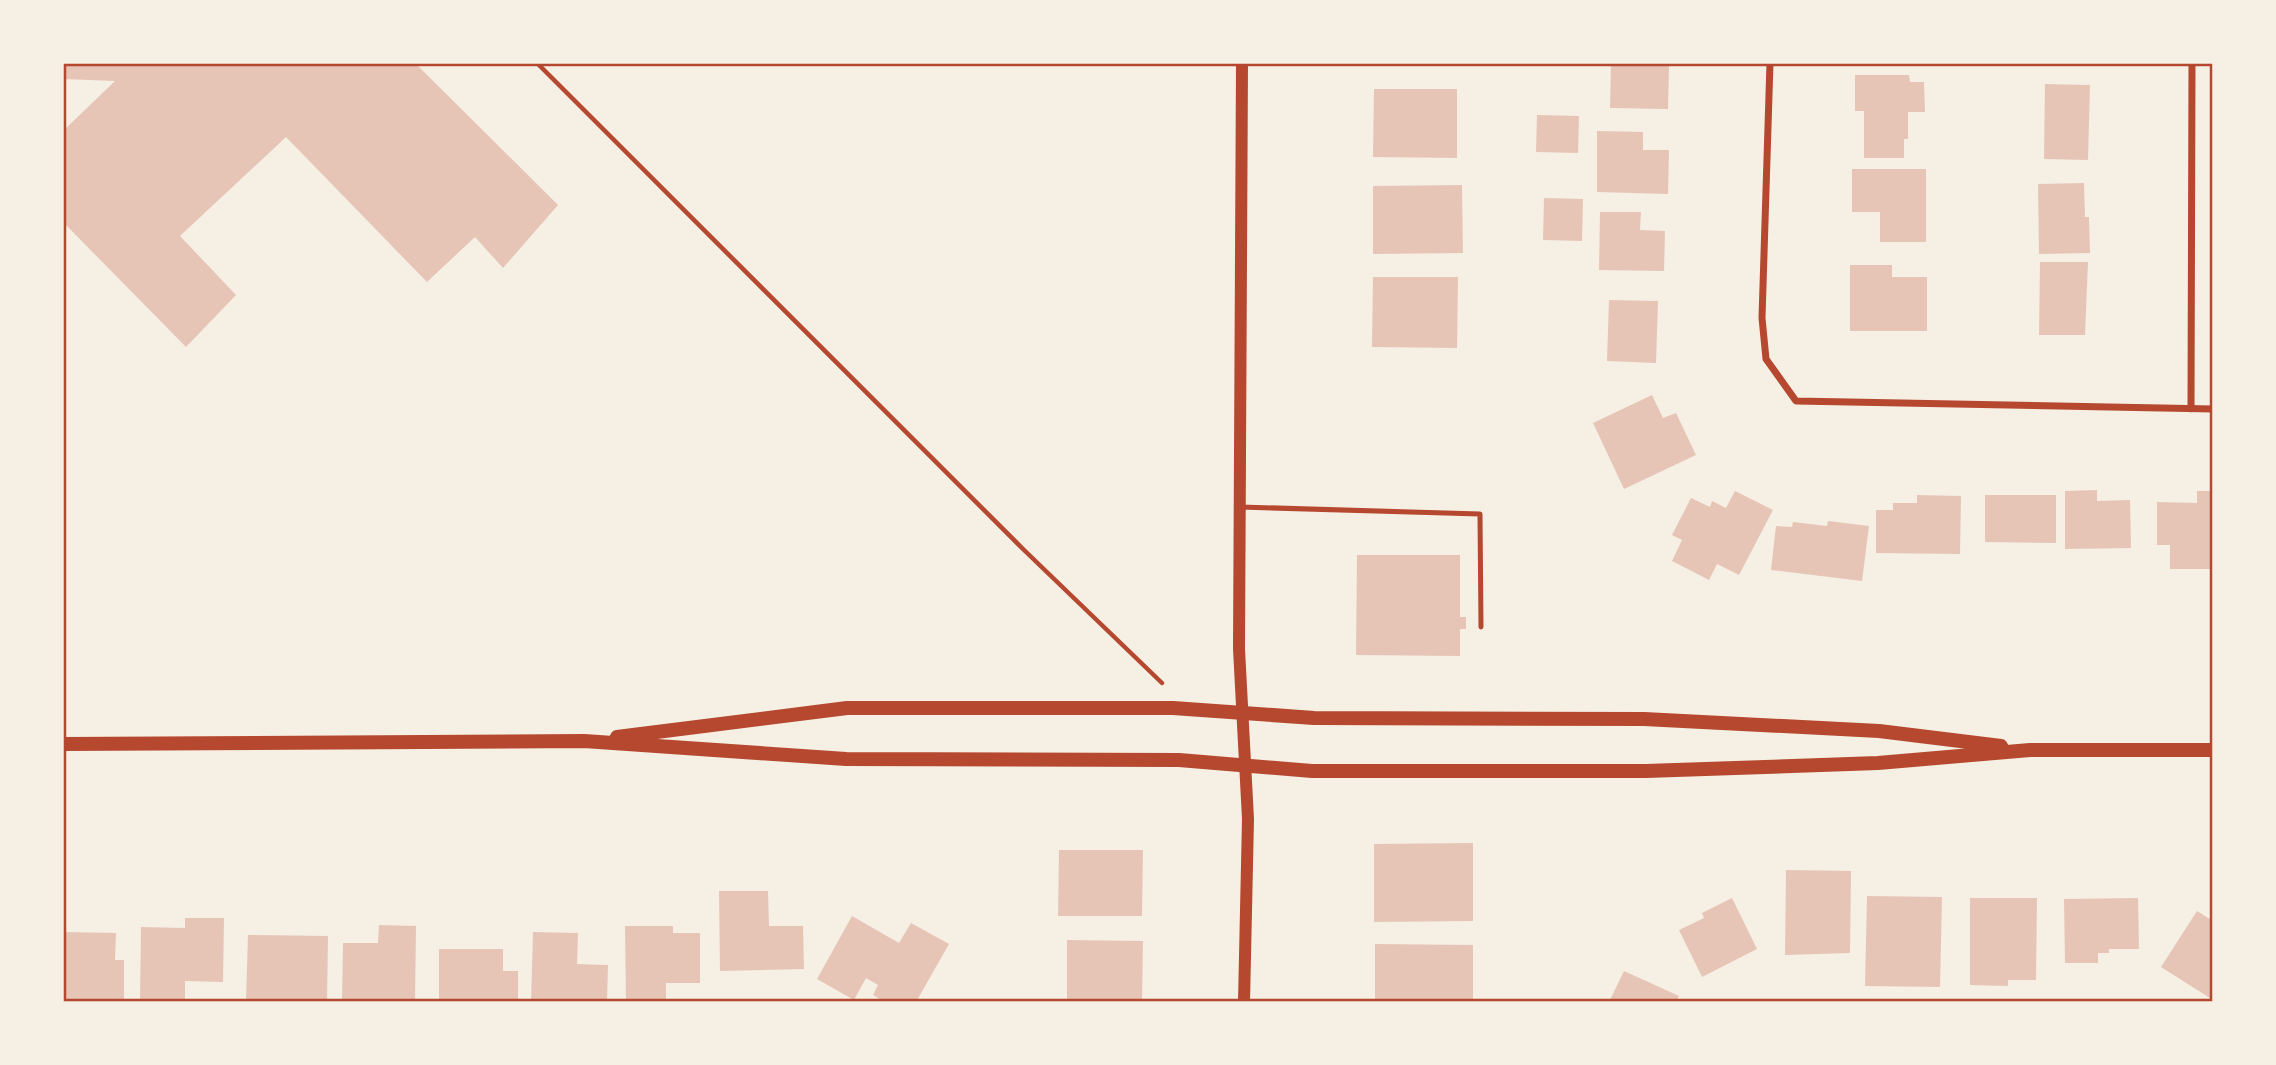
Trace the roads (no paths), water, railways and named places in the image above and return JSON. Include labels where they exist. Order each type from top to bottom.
[{"type":"main road","points":[[584,741],[847,708],[1173,708],[1314,718],[1644,719],[1879,731],[2030,750]]},
{"type":"main road","points":[[63,744],[584,741],[846,759],[1179,760],[1311,771],[1646,771],[1878,763],[2030,750],[2213,750]]},
{"type":"street","points":[[1242,63],[1239,649],[1248,819],[1244,1002]]},
{"type":"street","points":[[1770,63],[1762,318],[1766,359],[1796,401],[2213,409]]},
{"type":"street","points":[[2191,409],[2192,63]]},
{"type":"lane","points":[[1240,507],[1480,514],[1481,627]]}]
